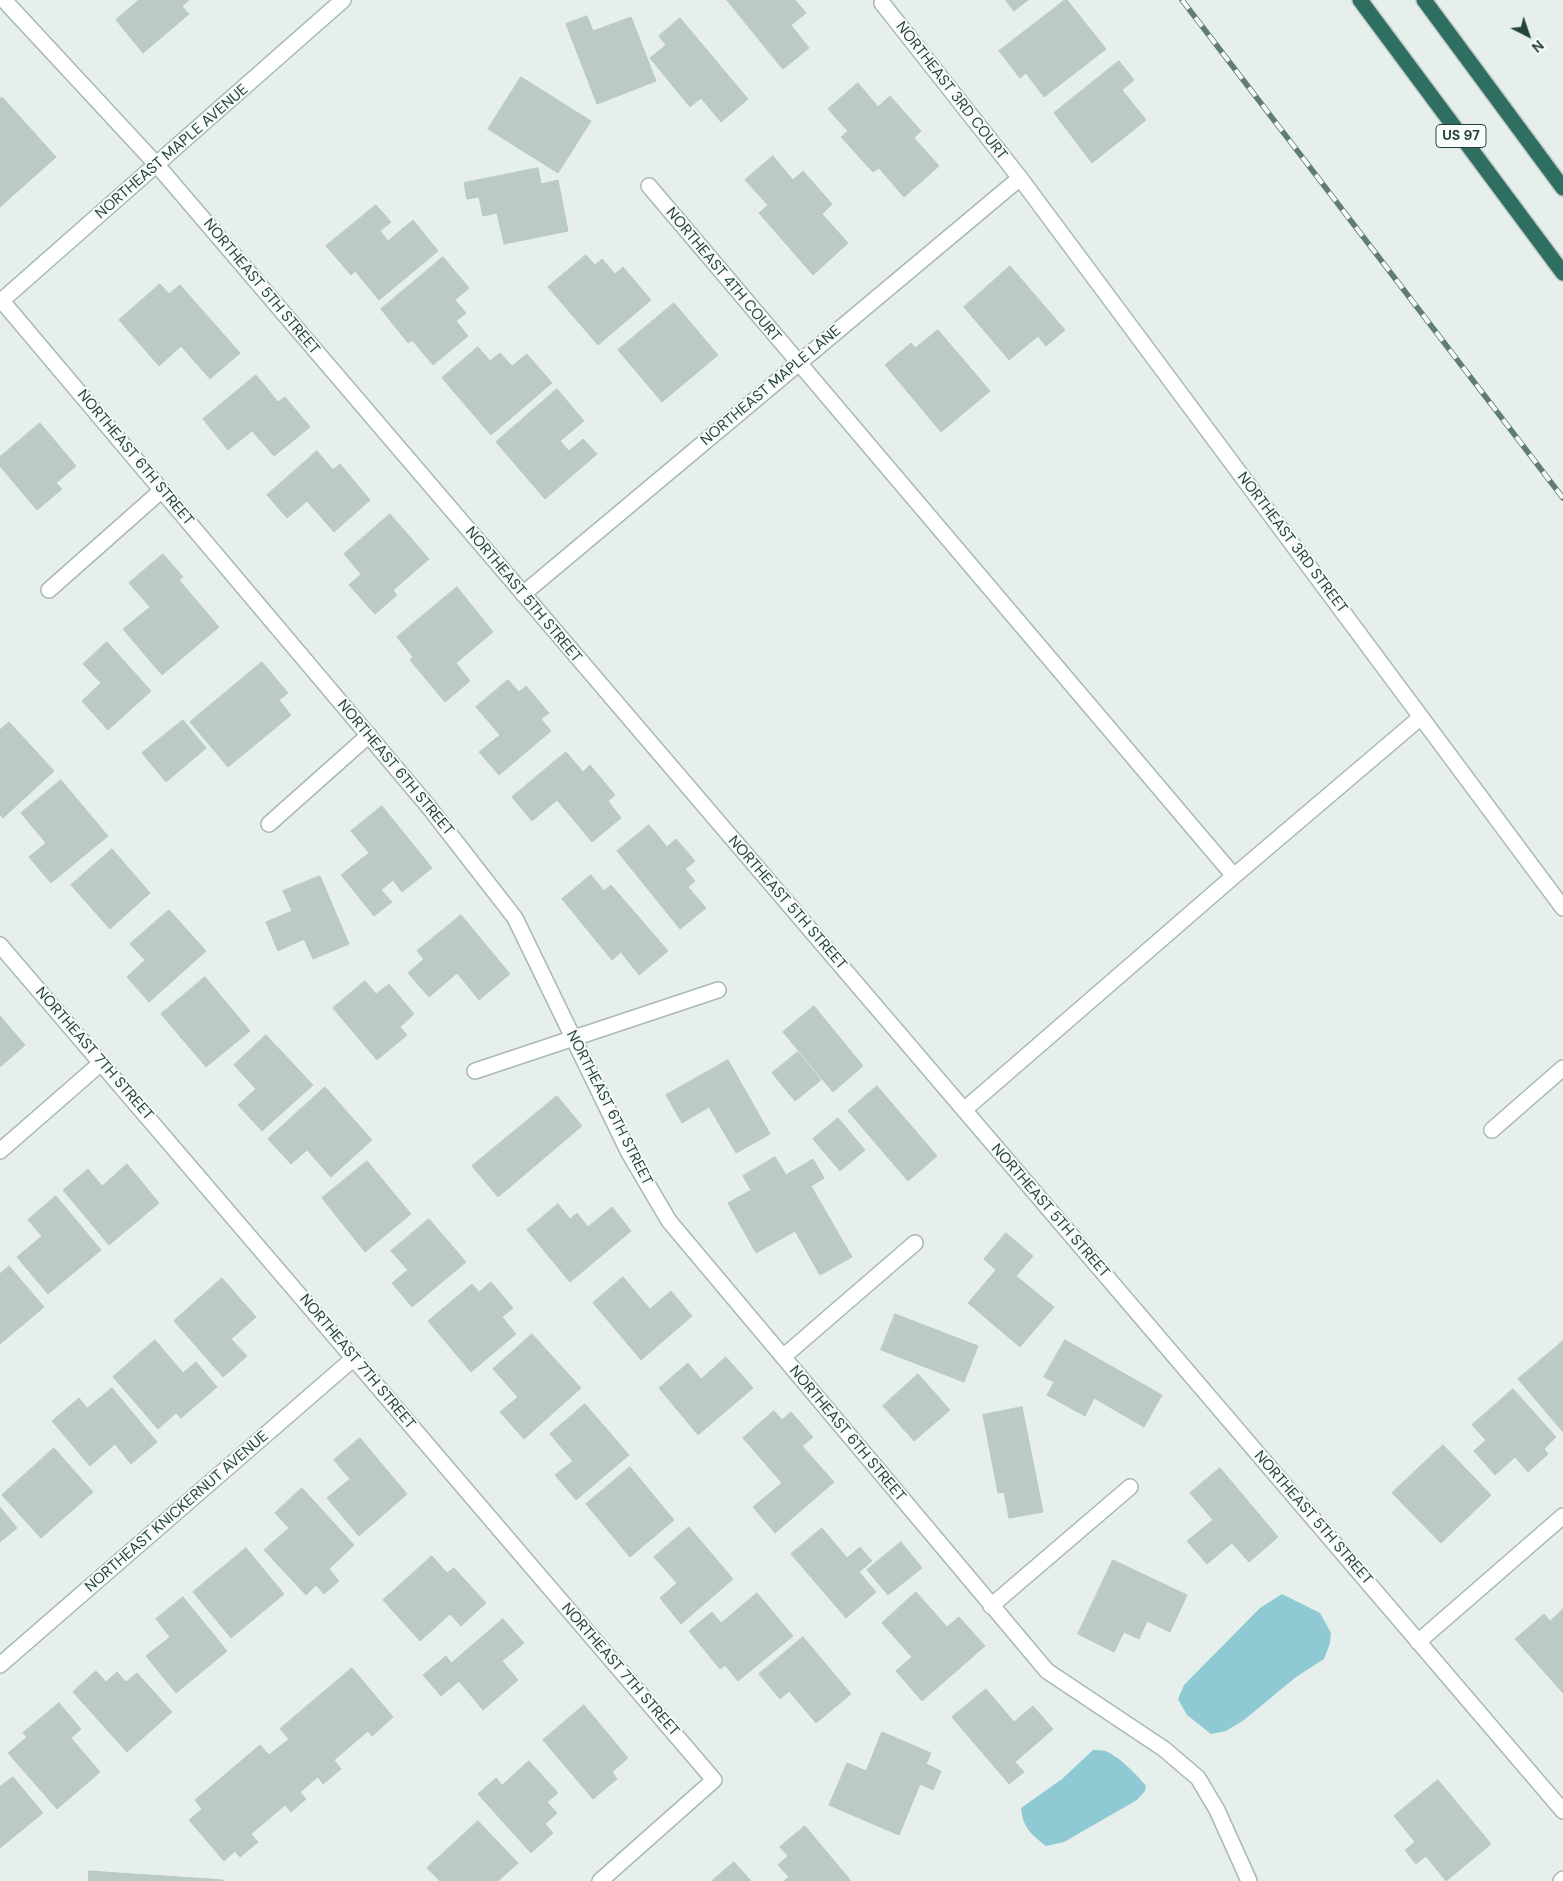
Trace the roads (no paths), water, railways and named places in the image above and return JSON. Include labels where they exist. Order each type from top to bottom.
[{"type":"highway","name":"US 97","points":[[1360,0],[1563,273]]},
{"type":"highway","points":[[1424,0],[1563,188]]},
{"type":"street","name":"NORTHEAST 5TH STREET","points":[[4,0],[157,165],[1563,1811]]},
{"type":"street","name":"NORTHEAST MAPLE AVENUE","points":[[1,301],[343,0]]},
{"type":"street","name":"NORTHEAST 3RD COURT","points":[[882,3],[1020,178]]},
{"type":"street","name":"NORTHEAST MAPLE LANE","points":[[523,594],[1020,178]]},
{"type":"street","name":"NORTHEAST 3RD STREET","points":[[1020,178],[1563,908]]},
{"type":"street","name":"NORTHEAST 4TH COURT","points":[[649,186],[1234,876]]},
{"type":"street","name":"NORTHEAST 6TH STREET","points":[[1,301],[428,806],[516,918],[629,1153],[669,1221],[1046,1671],[1164,1749],[1198,1778],[1217,1810],[1248,1881]]},
{"type":"street","points":[[49,590],[162,490]]},
{"type":"street","points":[[964,1110],[1421,717]]},
{"type":"street","points":[[268,824],[368,735]]},
{"type":"street","name":"NORTHEAST 7TH STREET","points":[[0,945],[714,1780],[600,1881]]},
{"type":"street","points":[[475,1071],[718,990]]},
{"type":"street","points":[[0,1151],[101,1063]]},
{"type":"street","points":[[1492,1130],[1563,1068]]},
{"type":"street","points":[[783,1357],[915,1243]]},
{"type":"street","name":"NORTHEAST KNICKERNUT AVENUE","points":[[0,1666],[354,1358]]},
{"type":"street","points":[[991,1606],[1130,1487]]},
{"type":"street","points":[[1418,1642],[1563,1516]]},
{"type":"water","points":[[1282,1594],[1320,1613],[1331,1633],[1330,1643],[1324,1659],[1296,1677],[1244,1720],[1226,1731],[1211,1734],[1187,1715],[1178,1699],[1184,1685],[1260,1608]]},
{"type":"water","points":[[1093,1750],[1105,1751],[1122,1761],[1146,1786],[1145,1791],[1137,1800],[1064,1842],[1046,1846],[1026,1826],[1021,1808],[1062,1779]]},
{"type":"railway","points":[[1182,0],[1563,498]]}]
